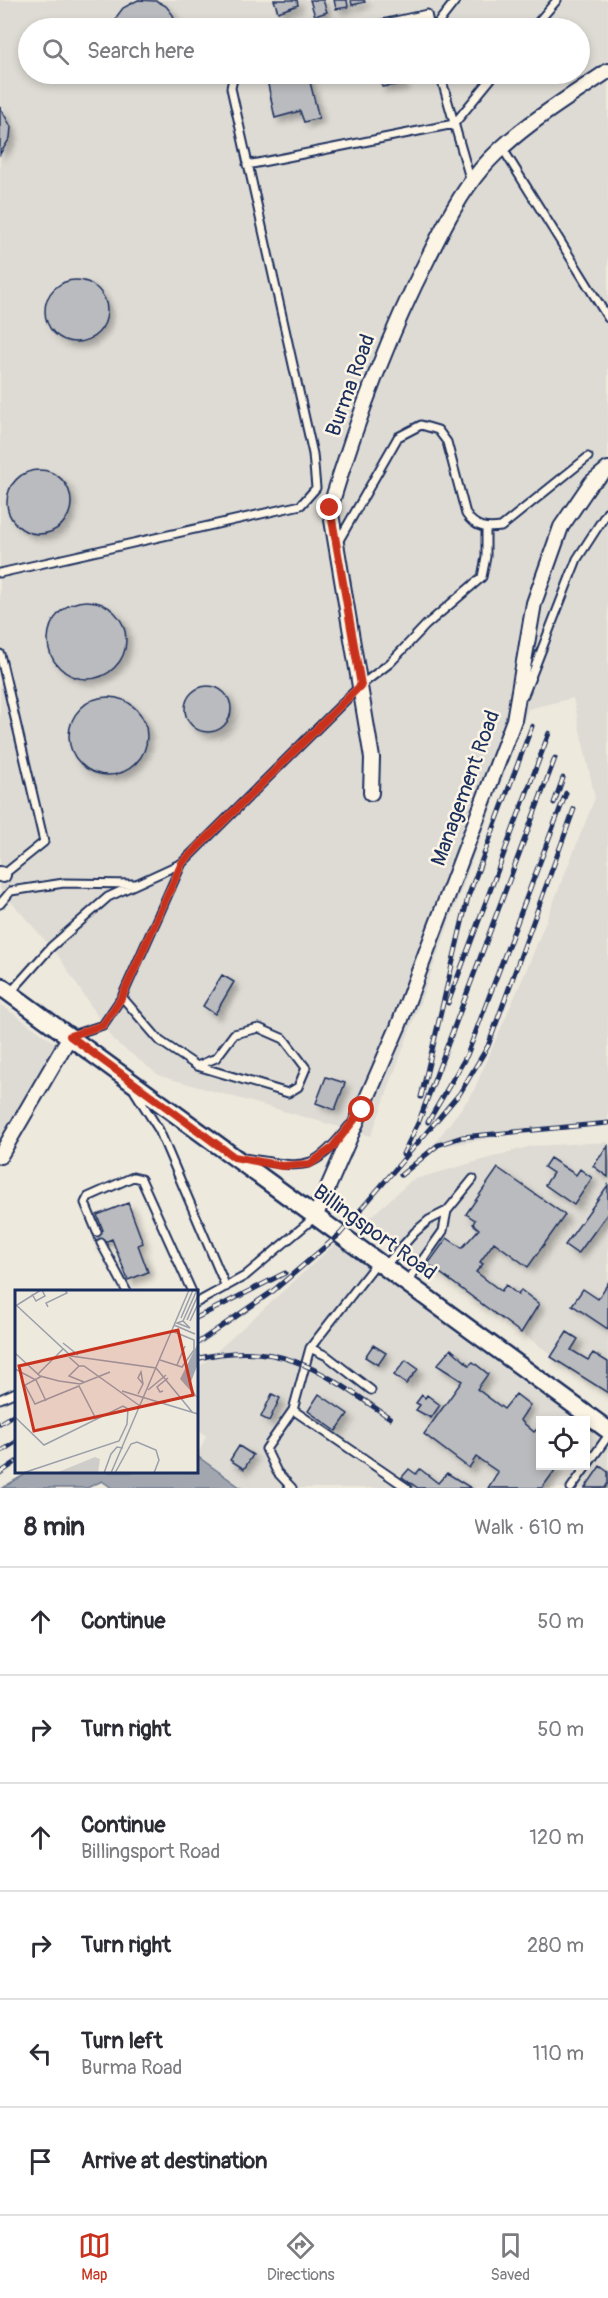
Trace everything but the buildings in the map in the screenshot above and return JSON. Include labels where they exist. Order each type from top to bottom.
[{"type":"street","name":"Burma Road","points":[[590,84],[608,72]]},
{"type":"street","name":"Burma Road","points":[[370,793],[372,758],[330,508],[394,325],[455,204],[483,167],[503,149],[557,105],[589,84]]},
{"type":"street","name":"Management Road","points":[[315,1217],[398,1027],[514,720],[534,603],[561,527],[591,483],[608,470]]},
{"type":"street","name":"Billingsport Road","points":[[5,990],[608,1430]]},
{"type":"street","points":[[0,1156],[70,1036]]},
{"type":"lane","points":[[441,18],[456,0]]},
{"type":"lane","points":[[542,18],[557,0]]},
{"type":"lane","points":[[409,18],[427,14],[428,18]]},
{"type":"lane","points":[[0,573],[301,505],[316,488],[313,454],[247,165],[232,84]]},
{"type":"lane","points":[[443,84],[471,182]]},
{"type":"lane","points":[[247,165],[454,124],[487,84]]},
{"type":"lane","points":[[503,149],[608,318]]},
{"type":"lane","points":[[336,547],[398,437],[422,425],[438,430],[447,442],[466,514],[470,520],[486,529],[501,526],[588,457]]},
{"type":"lane","points":[[514,720],[577,559],[608,511]]},
{"type":"lane","points":[[5,990],[108,897],[182,863],[361,685],[390,663],[426,625],[482,577],[486,557],[486,529]]},
{"type":"lane","points":[[0,654],[44,842],[2,874]]},
{"type":"lane","points":[[70,1036],[103,1025],[122,997],[182,863]]},
{"type":"lane","points":[[0,904],[11,891],[64,883],[137,884]]},
{"type":"lane","points":[[122,997],[160,1041],[197,1066],[288,1093],[298,1087],[306,1068],[284,1039],[259,1028],[234,1034],[216,1058],[197,1066]]},
{"type":"lane","points":[[123,1076],[159,1130],[226,1287]]},
{"type":"lane","points":[[234,1157],[282,1166],[310,1164],[331,1149],[362,1110]]},
{"type":"lane","points":[[97,1232],[85,1203],[88,1197],[133,1177],[141,1179],[191,1290]]},
{"type":"lane","points":[[292,1488],[277,1472],[266,1449],[293,1410],[310,1348],[381,1264],[429,1220],[447,1211],[473,1179]]},
{"type":"lane","points":[[407,1282],[443,1231],[447,1211]]},
{"type":"lane","points":[[198,1302],[244,1276],[315,1217]]},
{"type":"lane","points":[[101,1243],[126,1290]]},
{"type":"lane","points":[[310,1348],[327,1356],[372,1390]]},
{"type":"lane","points":[[0,1399],[15,1392]]},
{"type":"lane","points":[[293,1410],[407,1488]]},
{"type":"lane","points":[[571,1488],[608,1436]]},
{"type":"shaded area","points":[[0,0],[608,0],[608,1119],[431,1148],[472,1094],[526,971],[595,798],[573,698],[528,709],[371,1136],[160,1076],[113,1040],[57,954],[0,889]]},
{"type":"shaded area","points":[[0,1004],[65,1050],[0,1165]]},
{"type":"shaded area","points":[[608,1142],[608,1396],[367,1220],[412,1180],[531,1146]]},
{"type":"shaded area","points":[[335,1244],[573,1416],[536,1416],[536,1470],[590,1470],[590,1428],[608,1441],[608,1488],[241,1488],[198,1457],[206,1436],[198,1429],[198,1368]]},
{"type":"shaded area","points":[[198,1457],[241,1488],[112,1488],[102,1481],[87,1488],[2,1488],[27,1473],[198,1473]]},
{"type":"railway","points":[[421,1097],[468,897],[532,726]]},
{"type":"railway","points":[[448,1003],[549,733]]},
{"type":"railway","points":[[403,1154],[419,1121],[555,758]]},
{"type":"railway","points":[[554,803],[563,778]]},
{"type":"railway","points":[[428,1122],[467,1055],[566,793]]},
{"type":"railway","points":[[198,1343],[273,1291],[340,1234],[460,1093],[488,1046],[574,809]]},
{"type":"railway","points":[[401,1175],[438,1145],[462,1137],[608,1123]]},
{"type":"railway","points":[[198,1317],[285,1273]]},
{"type":"railway","points":[[198,1359],[226,1353],[253,1353],[277,1356],[300,1363],[344,1387],[390,1418]]},
{"type":"railway","points":[[0,1423],[15,1414]]},
{"type":"railway","points":[[0,1452],[15,1443]]},
{"type":"railway","points":[[0,1473],[15,1463]]},
{"type":"route","points":[[330,508],[361,685],[182,863],[122,997],[103,1025],[70,1036],[234,1157],[282,1166],[298,1167],[310,1164],[331,1149],[362,1110]]}]
